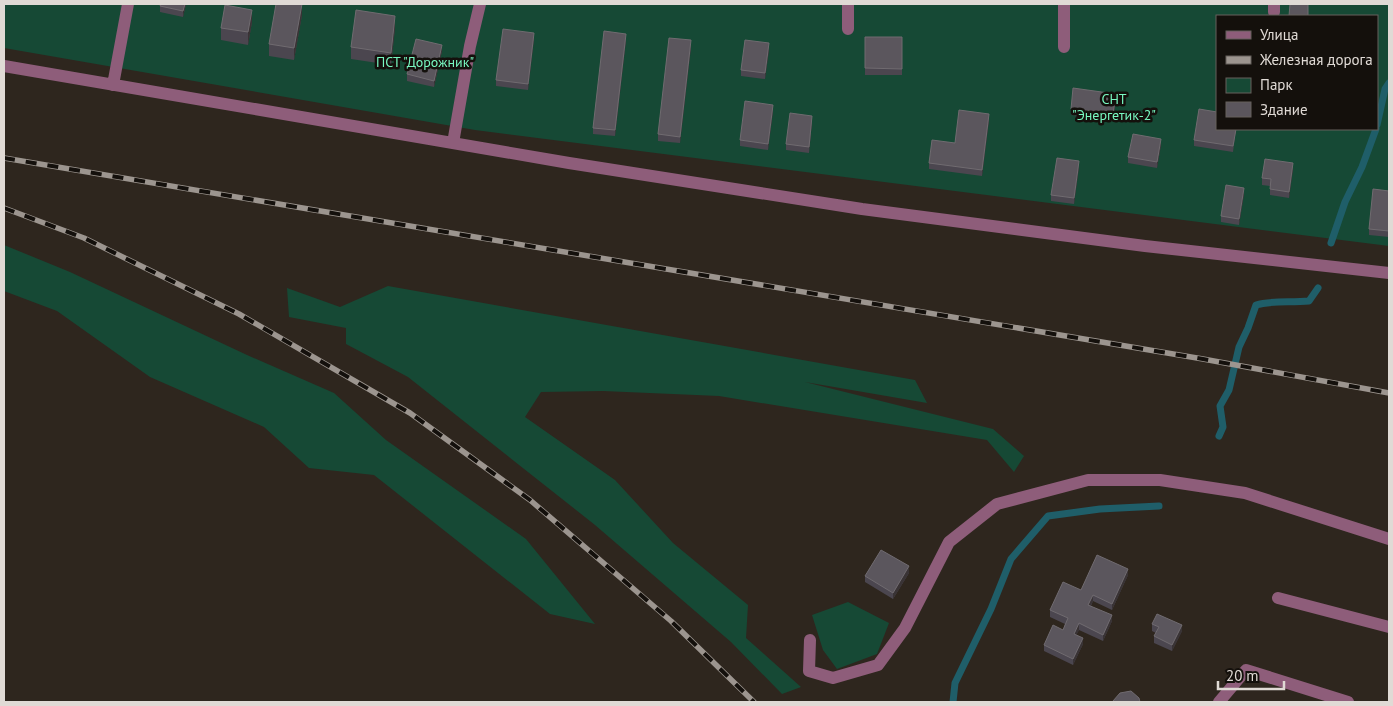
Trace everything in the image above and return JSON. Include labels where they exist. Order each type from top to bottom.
[{"type":"street","points":[[113,85],[128,4]]},
{"type":"street","points":[[453,143],[470,46],[480,4]]},
{"type":"street","points":[[848,4],[848,29]]},
{"type":"street","points":[[1064,4],[1064,47]]},
{"type":"street","points":[[4,66],[569,163],[862,209],[1144,246],[1389,273]]},
{"type":"street","points":[[810,640],[809,671],[833,678],[878,665],[905,628],[949,542],[997,504],[1088,480],[1160,480],[1245,493],[1389,539]]},
{"type":"street","points":[[1278,598],[1389,627]]},
{"type":"street","points":[[1219,702],[1246,670],[1348,702]]},
{"type":"green space","name":"СHТ \"Энергетик-2\"","points":[[4,4],[1389,4],[1389,246],[475,130],[4,48]]},
{"type":"green space","points":[[4,245],[70,272],[247,355],[334,393],[386,440],[526,539],[595,624],[550,614],[374,475],[309,468],[264,427],[150,377],[57,311],[4,291]]},
{"type":"green space","points":[[388,286],[915,380],[927,403],[805,382],[993,429],[1024,456],[1014,472],[987,440],[719,396],[603,391],[541,392],[525,417],[615,480],[673,543],[748,605],[746,638],[801,687],[782,694],[731,642],[595,525],[408,377],[346,344],[346,328],[289,317],[287,288],[340,307]]},
{"type":"green space","points":[[848,602],[889,623],[877,654],[837,669],[823,650],[812,615]]},
{"type":"building","points":[[161,4],[185,4],[183,11],[160,6]]},
{"type":"building","points":[[276,4],[302,4],[294,48],[269,44]]},
{"type":"building","points":[[1290,4],[1308,4],[1308,15],[1289,15]]},
{"type":"building","points":[[225,5],[252,10],[248,32],[221,28]]},
{"type":"building","points":[[356,10],[395,16],[391,53],[351,47]]},
{"type":"building","points":[[503,29],[534,33],[528,84],[496,80]]},
{"type":"building","points":[[604,31],[626,34],[615,130],[593,128]]},
{"type":"building","points":[[865,37],[902,37],[902,69],[865,68]]},
{"type":"building","points":[[669,38],[691,40],[680,137],[658,134]]},
{"type":"building","points":[[416,39],[442,45],[434,81],[407,74]]},
{"type":"building","points":[[745,40],[769,43],[765,73],[741,70]]},
{"type":"building","points":[[1073,88],[1116,94],[1113,114],[1071,109]]},
{"type":"building","points":[[745,101],[773,105],[768,144],[740,140]]},
{"type":"building","points":[[1199,109],[1216,112],[1216,130],[1236,130],[1233,146],[1194,140]]},
{"type":"building","points":[[959,110],[989,114],[982,170],[929,163],[932,140],[955,143]]},
{"type":"building","points":[[790,113],[812,116],[809,147],[786,144]]},
{"type":"building","points":[[1133,134],[1161,139],[1157,162],[1128,157]]},
{"type":"building","points":[[1057,158],[1079,161],[1074,198],[1051,195]]},
{"type":"building","points":[[1265,159],[1293,163],[1289,192],[1270,189],[1271,179],[1262,178]]},
{"type":"building","points":[[1226,185],[1244,188],[1239,219],[1221,216]]},
{"type":"building","points":[[1373,189],[1389,191],[1389,231],[1369,229]]},
{"type":"building","points":[[881,550],[909,566],[893,593],[865,576]]},
{"type":"building","points":[[1097,555],[1128,569],[1112,604],[1093,595],[1088,605],[1112,615],[1103,635],[1079,623],[1074,634],[1083,638],[1073,659],[1044,645],[1053,625],[1063,630],[1068,618],[1050,610],[1063,582],[1081,590]]},
{"type":"building","points":[[1157,614],[1182,625],[1172,645],[1154,636],[1159,627],[1152,624]]},
{"type":"building","points":[[1131,691],[1139,698],[1140,702],[1113,701],[1120,693]]},
{"type":"waterway","points":[[1378,120],[1385,89],[1389,83]]},
{"type":"waterway","points":[[1331,243],[1345,202],[1362,167],[1376,130]]},
{"type":"waterway","points":[[1219,436],[1223,427],[1220,406],[1229,390],[1239,347],[1256,305],[1309,301],[1318,288]]},
{"type":"waterway","points":[[953,702],[955,683],[991,609],[1011,559],[1048,516],[1100,509],[1159,506]]},
{"type":"railway","points":[[4,158],[1203,359],[1389,393]]},
{"type":"railway","points":[[4,208],[84,238],[239,314],[410,413],[530,500],[671,621],[754,702]]},
{"type":"park label","name":"ПСТ \"Дорожник\"","points":[[425,62]]}]
